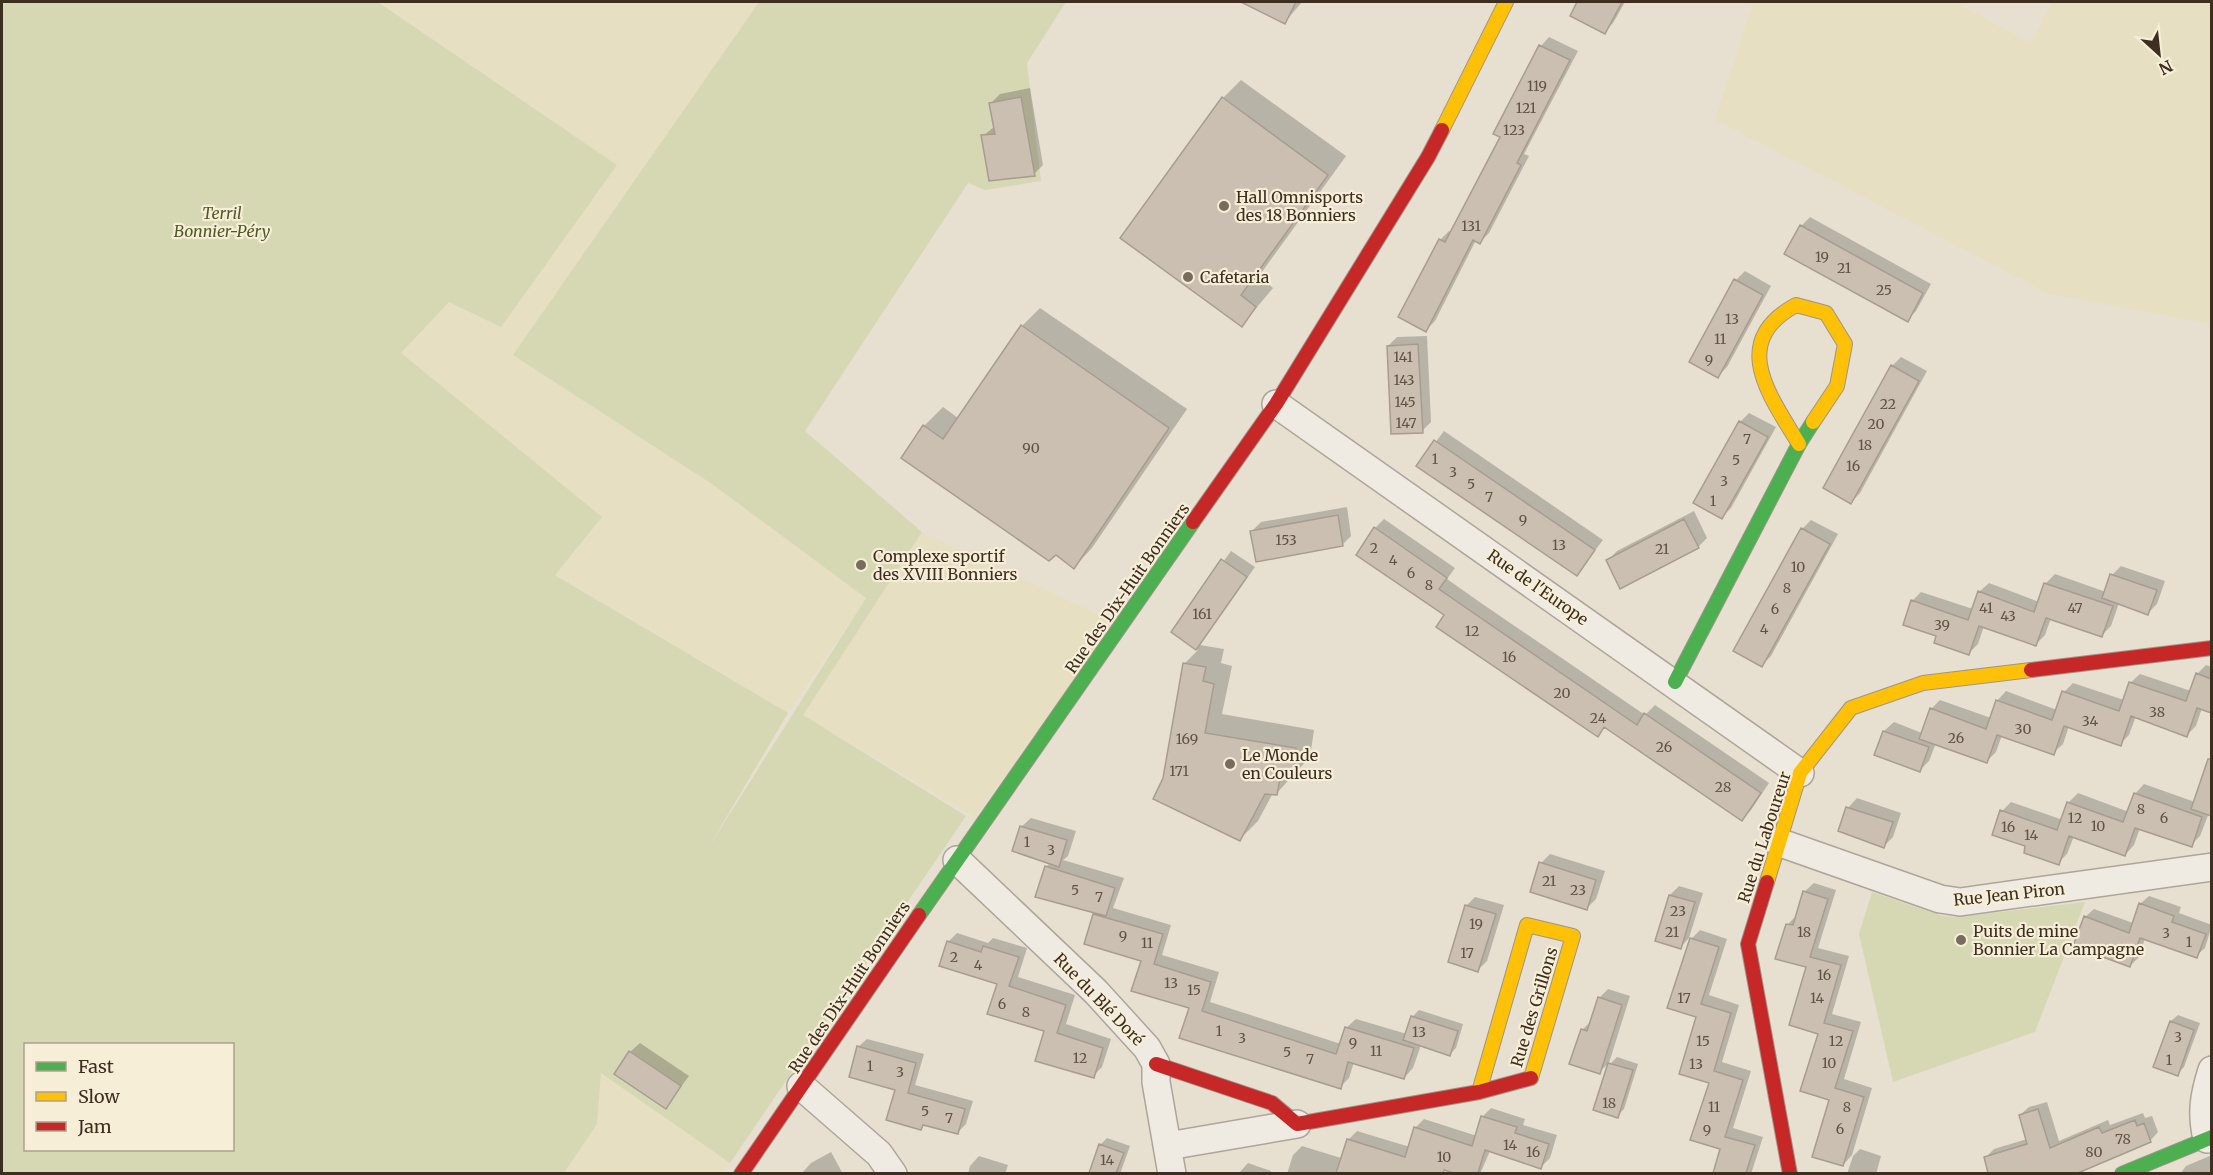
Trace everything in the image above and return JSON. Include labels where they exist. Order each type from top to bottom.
[{"type":"street","name":"Rue des Dix-Huit Bonniers","points":[[741,1173],[1276,404],[1428,156],[1506,2]]},
{"type":"street","points":[[1675,682],[1799,444],[1837,386],[1845,344],[1827,313],[1796,305],[1772,320],[1758,348],[1761,377],[1799,444]]},
{"type":"street","name":"Rue de l'Europe","points":[[1276,404],[1675,682],[1800,773]]},
{"type":"street","name":"Rue du Laboureur","points":[[1790,1173],[1748,944],[1800,773],[1851,708],[1923,683],[2211,648]]},
{"type":"street","name":"Rue Jean Piron","points":[[1778,842],[1948,901],[2014,896],[2211,867]]},
{"type":"street","name":"Rue du Blé Doré","points":[[957,860],[1096,992],[1135,1034],[1156,1064]]},
{"type":"street","name":"Rue des Grillons","points":[[1297,1124],[1479,1092],[1531,1078],[1573,936],[1527,925],[1479,1092]]},
{"type":"street","points":[[1172,1173],[1156,1082],[1156,1064],[1272,1103],[1297,1124]]},
{"type":"street","points":[[2122,1173],[2209,1138],[2202,1117],[2203,1100],[2211,1070]]},
{"type":"street","points":[[801,1086],[866,1142],[893,1173]]},
{"type":"street","points":[[1168,1146],[1297,1124]]},
{"type":"shaded area","points":[[380,2],[759,2],[514,355],[712,484],[866,598],[788,713],[555,574],[601,517],[401,353],[449,302],[617,165]]},
{"type":"shaded area","points":[[1753,2],[1955,2],[2031,43],[2052,2],[2211,2],[2211,324],[2049,294],[1715,120]]},
{"type":"shaded area","points":[[922,532],[1115,622],[975,817],[802,715]]},
{"type":"shaded area","points":[[601,1073],[730,1163],[723,1173],[564,1174],[597,1124]]},
{"type":"green space","name":"Terril Bonnier-Péry","points":[[2,2],[378,2],[617,165],[501,327],[449,302],[401,353],[602,517],[555,575],[788,713],[707,850],[866,598],[712,484],[513,355],[759,2],[1066,2],[1027,63],[1041,181],[985,190],[968,183],[805,431],[922,532],[803,715],[966,816],[730,1163],[601,1073],[597,1124],[564,1173],[2,1174]]},
{"type":"green space","points":[[1872,892],[1942,916],[1957,917],[2085,902],[2035,1032],[1893,1082],[1859,934]]},
{"type":"building","points":[[1241,2],[1296,2],[1285,24]]},
{"type":"building","points":[[1577,2],[1622,2],[1605,34],[1570,16]]},
{"type":"building","points":[[1539,45],[1570,60],[1517,163],[1521,165],[1480,244],[1473,240],[1426,332],[1398,317],[1439,239],[1445,242],[1500,137],[1493,134]]},
{"type":"building","points":[[1021,97],[1035,176],[989,181],[981,135],[995,134],[989,103]]},
{"type":"building","name":"Hall Omnisports des 18 Bonniers","points":[[1222,97],[1328,175],[1241,295],[1256,307],[1242,327],[1120,238]]},
{"type":"building","points":[[1800,225],[1923,293],[1908,322],[1784,254]]},
{"type":"building","points":[[1734,279],[1763,295],[1718,378],[1689,362]]},
{"type":"building","points":[[1021,325],[1169,428],[1074,569],[1056,555],[1049,561],[901,458],[923,425],[943,439]]},
{"type":"building","points":[[1418,344],[1423,433],[1391,434],[1387,346]]},
{"type":"building","points":[[1891,365],[1919,381],[1851,504],[1823,488]]},
{"type":"building","points":[[1739,421],[1768,437],[1722,519],[1693,503]]},
{"type":"building","points":[[1434,440],[1595,550],[1577,576],[1416,466]]},
{"type":"building","points":[[1338,515],[1343,546],[1256,562],[1250,531]]},
{"type":"building","points":[[1684,519],[1699,548],[1620,589],[1606,560]]},
{"type":"building","points":[[1374,527],[1447,578],[1439,589],[1472,612],[1637,725],[1644,713],[1761,793],[1742,821],[1604,727],[1598,737],[1436,627],[1444,615],[1356,555]]},
{"type":"building","points":[[1801,528],[1830,544],[1762,667],[1733,651]]},
{"type":"building","points":[[1221,559],[1247,577],[1196,650],[1171,632]]},
{"type":"building","points":[[2110,574],[2157,590],[2148,615],[2102,598]]},
{"type":"building","points":[[2044,583],[2113,606],[2102,637],[2046,618],[2036,646],[1979,626],[1969,655],[1934,643],[1936,636],[1903,625],[1911,600],[1968,620],[1978,591],[2034,612]]},
{"type":"building","name":"Le Monde en Couleurs","points":[[1183,663],[1206,667],[1203,681],[1214,684],[1205,733],[1296,748],[1292,778],[1280,778],[1277,795],[1265,794],[1240,841],[1153,799],[1163,778]]},
{"type":"building","points":[[2196,673],[2211,679],[2211,713],[2197,708],[2187,737],[2131,716],[2121,746],[2064,726],[2054,755],[1997,735],[1987,763],[1919,739],[1930,708],[1986,729],[1996,700],[2052,720],[2062,691],[2119,711],[2129,682],[2186,701]]},
{"type":"building","points":[[1883,731],[1929,747],[1920,772],[1874,755]]},
{"type":"building","points":[[2208,759],[2211,759],[2211,816],[2191,809]]},
{"type":"building","points":[[2134,793],[2202,817],[2192,847],[2135,828],[2125,856],[2069,836],[2059,865],[2024,853],[2025,846],[1992,835],[2000,810],[2057,830],[2067,802],[2123,822]]},
{"type":"building","points":[[1846,807],[1893,822],[1884,848],[1838,831]]},
{"type":"building","points":[[1020,826],[1067,840],[1059,867],[1012,851]]},
{"type":"building","points":[[1539,862],[1596,880],[1587,910],[1530,892]]},
{"type":"building","points":[[1045,866],[1115,888],[1106,916],[1035,897]]},
{"type":"building","points":[[1803,891],[1828,899],[1810,957],[1841,965],[1824,1023],[1853,1031],[1835,1088],[1864,1097],[1843,1166],[1812,1157],[1829,1100],[1800,1091],[1818,1034],[1789,1025],[1806,967],[1775,959],[1786,924],[1793,925]]},
{"type":"building","points":[[1669,895],[1695,902],[1681,949],[1655,941]]},
{"type":"building","points":[[2139,903],[2174,916],[2172,922],[2206,934],[2197,958],[2140,938],[2130,967],[2073,946],[2084,916],[2129,933]]},
{"type":"building","points":[[1465,905],[1496,914],[1478,972],[1448,962]]},
{"type":"building","points":[[1093,914],[1163,934],[1154,964],[1211,982],[1202,1011],[1336,1054],[1345,1027],[1414,1048],[1404,1079],[1348,1062],[1341,1089],[1179,1038],[1189,1008],[1131,991],[1141,961],[1084,944]]},
{"type":"building","points":[[1690,938],[1719,947],[1701,1004],[1731,1013],[1714,1071],[1743,1080],[1725,1137],[1755,1145],[1746,1173],[1713,1173],[1720,1149],[1690,1140],[1709,1083],[1679,1074],[1696,1017],[1667,1008]]},
{"type":"building","points":[[947,941],[981,952],[983,946],[1019,957],[1009,986],[1066,1005],[1057,1033],[1103,1048],[1094,1078],[1035,1061],[1044,1031],[987,1014],[997,984],[939,966]]},
{"type":"building","points":[[1598,997],[1622,1005],[1600,1074],[1569,1064],[1581,1029],[1587,1031]]},
{"type":"building","points":[[1411,1016],[1458,1031],[1450,1056],[1403,1040]]},
{"type":"building","points":[[2170,1021],[2194,1030],[2178,1076],[2153,1067]]},
{"type":"building","points":[[857,1046],[916,1063],[908,1093],[965,1109],[958,1134],[923,1125],[921,1130],[886,1120],[895,1090],[849,1077]]},
{"type":"building","points":[[629,1051],[681,1086],[666,1109],[614,1074]]},
{"type":"building","points":[[1608,1063],[1633,1070],[1618,1118],[1593,1110]]},
{"type":"building","points":[[2038,1109],[2050,1148],[2099,1127],[2102,1133],[2135,1120],[2137,1126],[2144,1123],[2151,1142],[2078,1173],[1988,1173],[1984,1157],[2027,1144],[2019,1115]]},
{"type":"building","points":[[1481,1116],[1517,1127],[1515,1133],[1549,1144],[1541,1169],[1485,1150],[1478,1173],[1453,1173],[1444,1170],[1443,1173],[1336,1173],[1347,1139],[1405,1157],[1414,1127],[1472,1146]]},
{"type":"building","points":[[1099,1144],[1124,1153],[1116,1173],[1089,1173]]},
{"type":"traffic: fast","points":[[1675,682],[1799,444],[1813,422]]},
{"type":"traffic: fast","points":[[919,915],[1193,522]]},
{"type":"traffic: fast","points":[[2122,1174],[2212,1137]]},
{"type":"traffic: slow","points":[[1442,130],[1506,2]]},
{"type":"traffic: slow","points":[[1799,444],[1767,389],[1759,353],[1764,336],[1775,320],[1796,305],[1826,313],[1845,344],[1837,386],[1813,422]]},
{"type":"traffic: slow","points":[[1767,882],[1800,773],[1851,708],[1923,683],[2031,670]]},
{"type":"traffic: slow","points":[[1479,1092],[1527,925],[1573,936],[1531,1078]]},
{"type":"traffic: jam","points":[[1193,522],[1276,404],[1428,157],[1442,130]]},
{"type":"traffic: jam","points":[[2031,670],[2212,648]]},
{"type":"traffic: jam","points":[[1767,882],[1748,944],[1790,1174]]},
{"type":"traffic: jam","points":[[741,1174],[919,915]]},
{"type":"traffic: jam","points":[[1156,1064],[1272,1103],[1297,1124],[1479,1092],[1531,1078]]},
{"type":"place","name":"Hall Omnisports des 18 Bonniers","points":[[1224,206]]},
{"type":"place","name":"Cafetaria","points":[[1188,277]]},
{"type":"place","name":"Complexe sportif des XVIII Bonniers","points":[[861,565]]},
{"type":"place","name":"Le Monde en Couleurs","points":[[1230,764]]},
{"type":"place","name":"Puits de mine Bonnier La Campagne","points":[[1961,940]]}]
